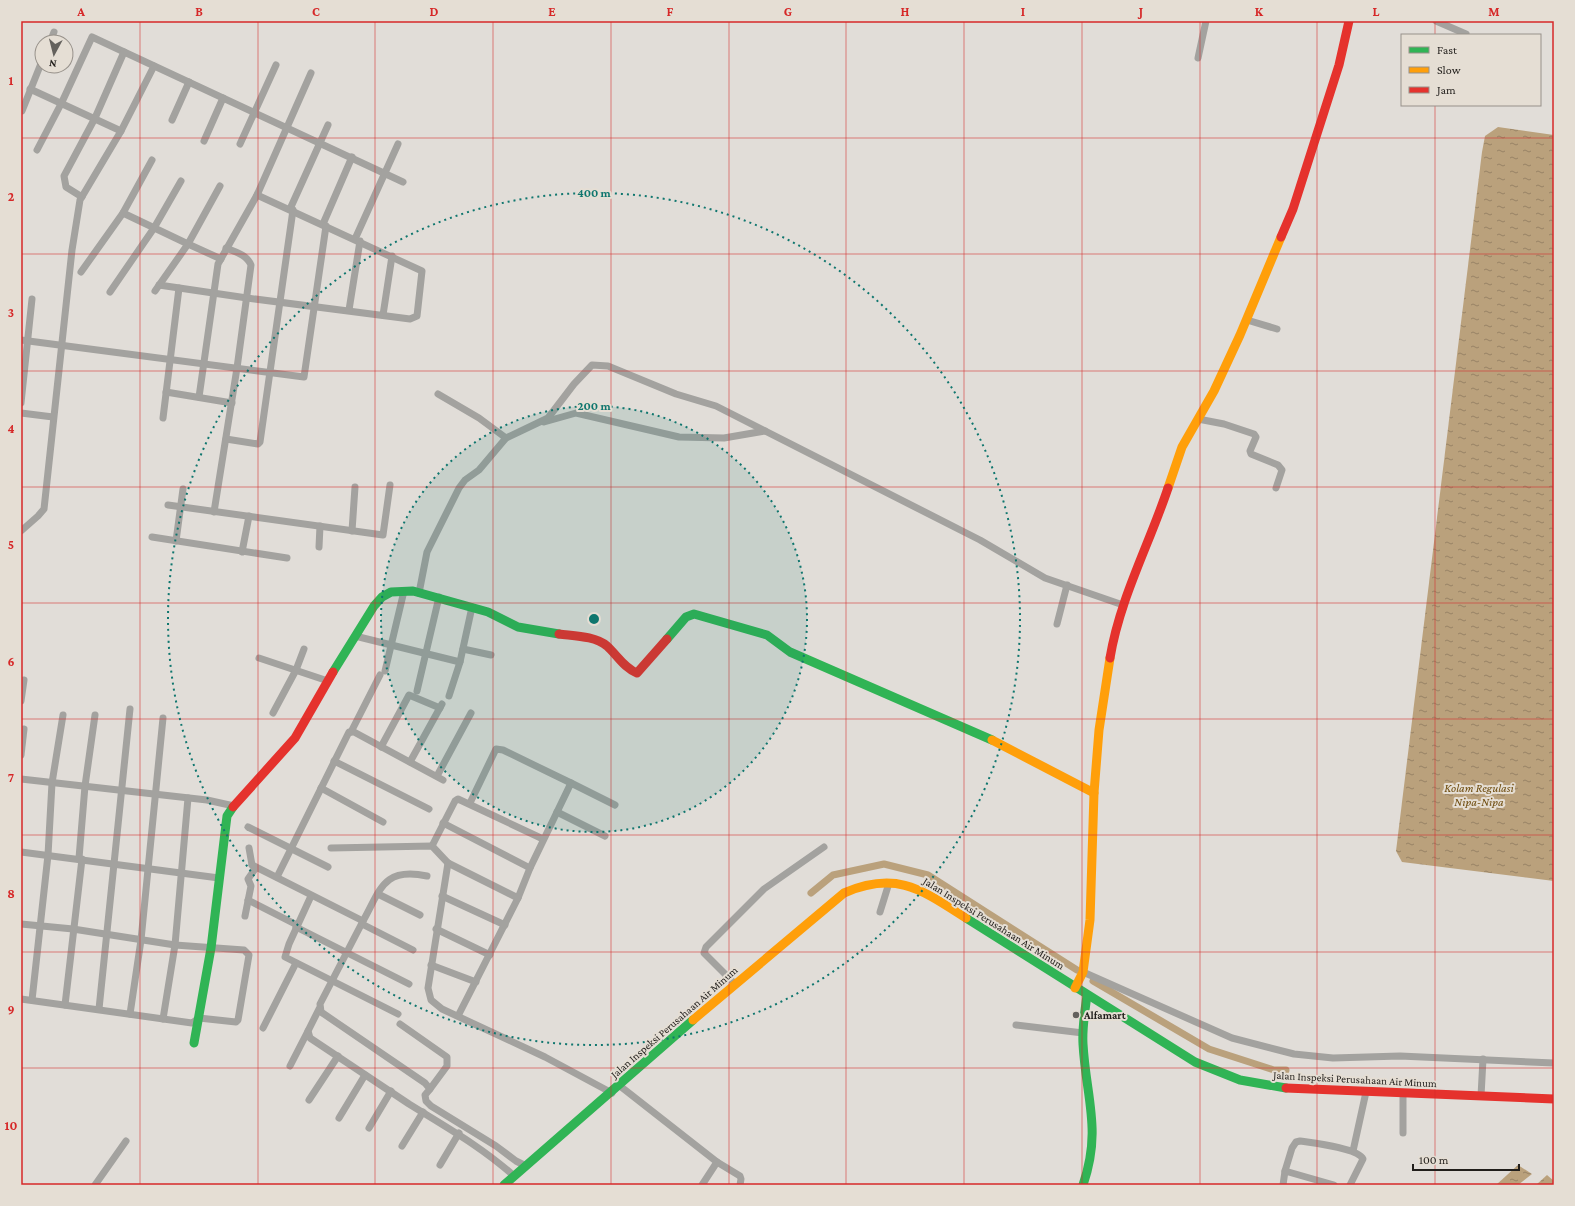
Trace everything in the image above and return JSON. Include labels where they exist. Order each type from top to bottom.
[{"type":"street","points":[[1198,58],[1206,21]]},
{"type":"street","points":[[1075,988],[1083,972],[1090,913],[1094,793],[1099,730],[1108,671],[1123,605],[1155,527],[1182,448],[1214,391],[1247,320],[1293,209],[1339,65],[1349,21]]},
{"type":"street","points":[[1436,21],[1466,34]]},
{"type":"street","points":[[37,150],[62,102],[92,37],[403,182]]},
{"type":"street","points":[[82,197],[70,190],[64,180],[95,118],[124,52]]},
{"type":"street","points":[[240,144],[276,65]]},
{"type":"street","points":[[21,528],[38,516],[44,509],[72,250],[80,200],[121,131],[154,66]]},
{"type":"street","points":[[199,397],[213,293],[221,259],[257,194],[311,73]]},
{"type":"street","points":[[22,110],[36,74]]},
{"type":"street","points":[[172,120],[189,82]]},
{"type":"street","points":[[30,89],[62,102],[121,131]]},
{"type":"street","points":[[204,141],[223,98]]},
{"type":"street","points":[[226,439],[260,444],[281,302],[291,210],[328,125]]},
{"type":"street","points":[[349,310],[357,240],[384,173],[398,144]]},
{"type":"street","points":[[24,340],[204,365],[304,377],[324,225],[352,157]]},
{"type":"street","points":[[81,272],[123,214],[152,160]]},
{"type":"street","points":[[110,292],[154,228],[181,181]]},
{"type":"street","points":[[220,186],[188,244],[157,288],[179,288],[410,319],[417,316],[423,274],[422,271],[257,194]]},
{"type":"street","points":[[123,214],[221,259]]},
{"type":"street","points":[[214,512],[232,403],[251,265],[249,260],[226,248]]},
{"type":"street","points":[[383,315],[392,256]]},
{"type":"street","points":[[163,418],[179,288]]},
{"type":"street","points":[[21,403],[24,340],[32,299]]},
{"type":"street","points":[[1247,320],[1277,329]]},
{"type":"street","points":[[543,422],[554,413],[584,372],[592,365],[600,364],[676,394],[716,406],[980,540],[1045,578],[1123,605]]},
{"type":"street","points":[[166,392],[232,403]]},
{"type":"street","points":[[438,394],[479,418],[506,438]]},
{"type":"street","points":[[21,413],[53,417]]},
{"type":"street","points":[[420,593],[427,552],[455,494],[465,480],[479,470],[506,438],[543,422],[576,413],[679,437],[724,438],[766,431]]},
{"type":"street","points":[[1198,419],[1224,424],[1254,434],[1256,436],[1256,440],[1251,454],[1278,465],[1282,470],[1276,488]]},
{"type":"street","points":[[168,505],[383,535],[390,484]]},
{"type":"street","points":[[352,531],[355,487]]},
{"type":"street","points":[[176,541],[183,489]]},
{"type":"street","points":[[242,552],[249,516]]},
{"type":"street","points":[[318,547],[320,526]]},
{"type":"street","points":[[152,537],[287,558]]},
{"type":"street","points":[[1057,624],[1067,585]]},
{"type":"street","points":[[194,1043],[211,948],[226,818],[234,806],[295,738],[374,606],[382,597],[391,592],[404,590],[439,597],[472,607],[518,627],[593,639],[606,646],[630,670],[637,673],[644,668],[682,620],[690,615],[701,615],[767,635],[797,655],[974,731],[1094,793]]},
{"type":"street","points":[[277,877],[334,761],[383,673],[404,590]]},
{"type":"street","points":[[417,691],[439,597]]},
{"type":"street","points":[[450,696],[460,662],[472,607]]},
{"type":"street","points":[[355,636],[460,662]]},
{"type":"street","points":[[273,713],[296,670],[304,649]]},
{"type":"street","points":[[463,649],[491,655]]},
{"type":"street","points":[[259,658],[328,681]]},
{"type":"street","points":[[21,701],[24,680]]},
{"type":"street","points":[[381,747],[409,695],[441,706],[410,762]]},
{"type":"street","points":[[99,1009],[107,934],[112,863],[130,709]]},
{"type":"street","points":[[351,732],[440,778],[471,713]]},
{"type":"street","points":[[32,1000],[48,854],[52,783],[63,715]]},
{"type":"street","points":[[65,1005],[86,786],[95,715]]},
{"type":"street","points":[[130,1014],[142,940],[163,718]]},
{"type":"street","points":[[21,755],[24,729]]},
{"type":"street","points":[[470,803],[493,753],[498,748],[615,805]]},
{"type":"street","points":[[334,761],[429,809]]},
{"type":"street","points":[[21,779],[221,802],[234,806]]},
{"type":"street","points":[[458,1016],[505,925],[530,868],[571,783]]},
{"type":"street","points":[[321,788],[383,822]]},
{"type":"street","points":[[163,1018],[176,945],[188,798]]},
{"type":"street","points":[[432,846],[455,801],[461,799],[544,839]]},
{"type":"street","points":[[557,812],[605,836]]},
{"type":"street","points":[[443,823],[530,868]]},
{"type":"street","points":[[248,827],[328,867]]},
{"type":"street","points":[[331,848],[432,846],[448,863],[518,898]]},
{"type":"street","points":[[735,984],[704,952],[706,947],[764,889],[824,847]]},
{"type":"street","points":[[245,916],[251,886],[248,879],[255,869],[252,865],[249,848]]},
{"type":"street","points":[[21,852],[80,858],[219,878]]},
{"type":"street","points":[[448,863],[430,965],[428,988],[431,1000],[442,1009],[545,1057],[612,1093]]},
{"type":"street","points":[[252,865],[363,922],[413,950]]},
{"type":"street","points":[[290,1066],[319,1009],[320,1004],[386,881],[395,875],[411,873],[427,876]]},
{"type":"street","name":"Jalan Inspeksi Perusahaan Air Minum","points":[[504,1185],[612,1093],[735,984],[844,893],[860,885],[877,882],[906,885],[923,891],[1075,988],[1195,1062],[1240,1080],[1285,1088],[1554,1099]]},
{"type":"street","points":[[880,912],[889,883]]},
{"type":"street","points":[[378,894],[420,915]]},
{"type":"street","points":[[311,896],[285,957],[398,1014]]},
{"type":"street","points":[[442,896],[505,925]]},
{"type":"street","points":[[248,900],[409,984]]},
{"type":"street","points":[[21,924],[73,929],[176,945],[211,948],[220,947],[244,950],[248,952],[238,1020],[233,1022],[198,1018],[192,1022],[21,999]]},
{"type":"street","points":[[436,929],[490,955]]},
{"type":"street","points":[[263,1028],[296,963]]},
{"type":"street","points":[[430,965],[476,982]]},
{"type":"street","points":[[1083,972],[1232,1038],[1294,1054],[1333,1058],[1400,1056],[1554,1063]]},
{"type":"street","points":[[1083,1185],[1092,1156],[1095,1133],[1086,1075],[1083,1033],[1087,995]]},
{"type":"street","points":[[319,1009],[323,1014],[417,1077],[430,1089]]},
{"type":"street","points":[[400,1024],[447,1057],[447,1066],[425,1095],[426,1101],[431,1106],[526,1166]]},
{"type":"street","points":[[1016,1025],[1083,1033]]},
{"type":"street","points":[[308,1031],[310,1038],[391,1092],[459,1134],[497,1160],[514,1176]]},
{"type":"street","points":[[309,1100],[338,1056]]},
{"type":"street","points":[[1481,1096],[1484,1059]]},
{"type":"street","points":[[339,1118],[365,1075]]},
{"type":"street","points":[[620,1086],[717,1162],[740,1176],[740,1185]]},
{"type":"street","points":[[369,1128],[391,1092]]},
{"type":"street","points":[[1353,1151],[1366,1092]]},
{"type":"street","points":[[1403,1094],[1403,1133]]},
{"type":"street","points":[[402,1146],[423,1112]]},
{"type":"street","points":[[440,1165],[459,1134]]},
{"type":"street","points":[[95,1185],[126,1141]]},
{"type":"street","points":[[1283,1185],[1285,1171],[1292,1148],[1296,1142],[1300,1141],[1353,1151],[1362,1156],[1363,1159],[1350,1185]]},
{"type":"street","points":[[702,1185],[717,1162]]},
{"type":"street","points":[[1285,1171],[1334,1185]]},
{"type":"street","points":[[1305,1185],[1306,1177]]},
{"type":"water","name":"Kolam Regulasi Nipa-Nipa","points":[[1498,127],[1554,135],[1554,881],[1402,862],[1396,851],[1482,152],[1485,136]]},
{"type":"water","points":[[1518,1165],[1532,1174],[1518,1185],[1496,1185]]},
{"type":"water","points":[[1547,1175],[1554,1181],[1554,1185],[1536,1185]]},
{"type":"waterway","points":[[811,893],[833,875],[884,864],[928,875],[1077,970]]},
{"type":"waterway","points":[[1093,981],[1209,1049],[1274,1070],[1286,1070]]},
{"type":"traffic: fast","points":[[333,672],[374,606],[382,597],[391,592],[413,591],[488,612],[518,627],[559,634]]},
{"type":"traffic: fast","points":[[667,639],[686,617],[694,614],[767,635],[790,652],[992,740]]},
{"type":"traffic: fast","points":[[194,1043],[211,948],[227,816],[233,807]]},
{"type":"traffic: fast","points":[[966,918],[1195,1062],[1240,1080],[1286,1088]]},
{"type":"traffic: fast","points":[[1083,1185],[1089,1165],[1092,1130],[1083,1044],[1083,1025],[1087,995]]},
{"type":"traffic: fast","points":[[504,1185],[693,1020]]},
{"type":"traffic: slow","points":[[1168,488],[1182,447],[1214,391],[1240,335],[1281,237]]},
{"type":"traffic: slow","points":[[1075,988],[1083,972],[1090,920],[1094,793],[1099,730],[1110,658]]},
{"type":"traffic: slow","points":[[992,740],[1094,793]]},
{"type":"traffic: slow","points":[[693,1020],[844,893],[863,886],[879,883],[894,883],[908,886],[922,892],[966,918]]},
{"type":"traffic: jam","points":[[1281,237],[1293,209],[1339,65],[1349,21]]},
{"type":"traffic: jam","points":[[1110,658],[1128,593],[1168,488]]},
{"type":"traffic: jam","points":[[559,634],[597,640],[607,646],[628,668],[637,673],[667,639]]},
{"type":"traffic: jam","points":[[233,807],[295,738],[333,672]]},
{"type":"traffic: jam","points":[[1286,1088],[1554,1099]]},
{"type":"place","name":"Alfamart","points":[[1076,1015]]}]
